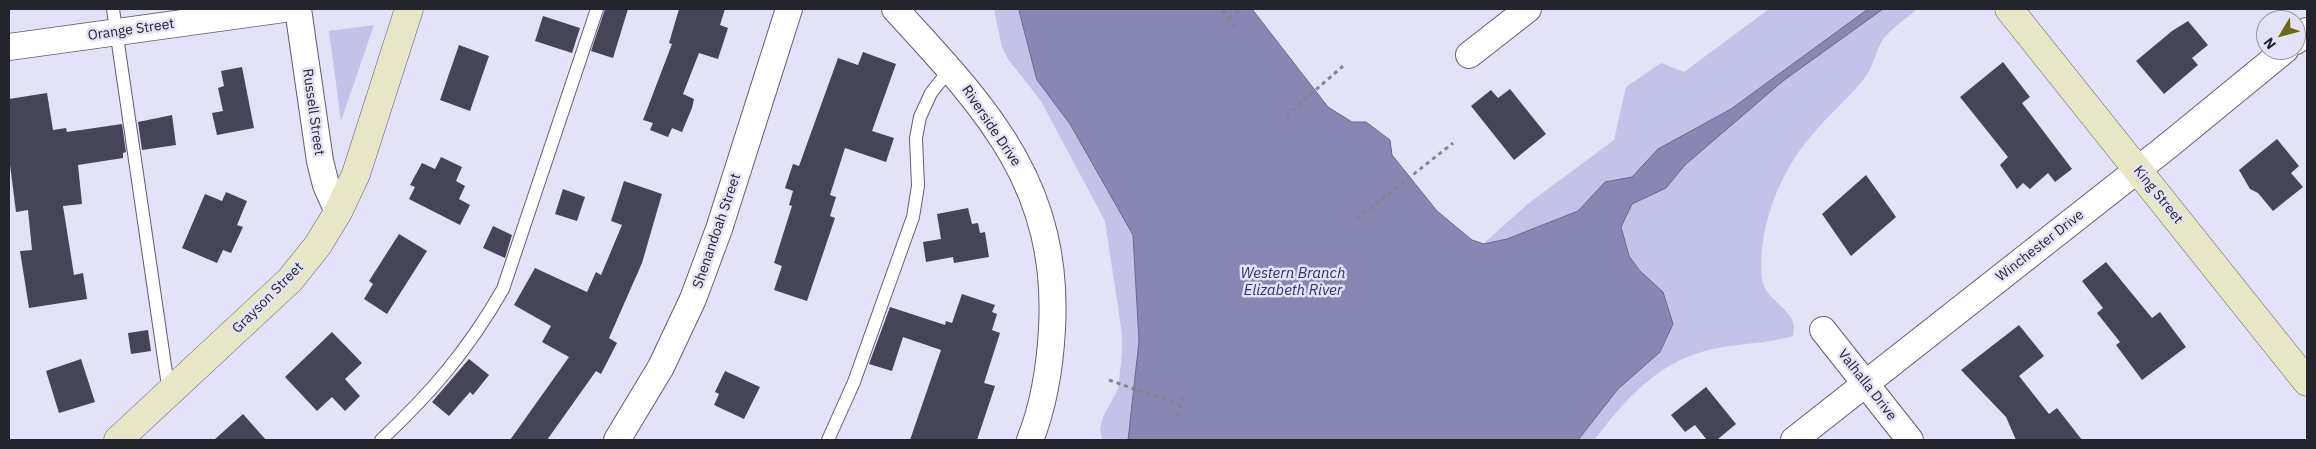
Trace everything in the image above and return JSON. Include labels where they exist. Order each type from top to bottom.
[{"type":"street","name":"Orange Street","points":[[9,47],[114,21],[284,9]]},
{"type":"street","name":"Russell Street","points":[[298,9],[320,160],[326,185],[338,212]]},
{"type":"street","name":"Grayson Street","points":[[118,440],[290,280],[318,245],[338,212],[356,174],[409,9]]},
{"type":"street","name":"Shenandoah Street","points":[[617,440],[661,367],[693,299],[719,229],[789,9]]},
{"type":"street","name":"Riverside Drive","points":[[895,9],[950,69],[1001,135],[1024,174],[1038,210],[1050,256],[1054,305],[1052,344],[1046,383],[1030,440]]},
{"type":"street","points":[[1469,55],[1528,9]]},
{"type":"street","name":"King Street","points":[[2009,9],[2307,382]]},
{"type":"street","name":"Winchester Drive","points":[[1794,440],[2138,169],[2273,60]]},
{"type":"street","name":"Valhalla Drive","points":[[1823,330],[1910,440]]},
{"type":"lane","points":[[381,440],[415,409],[453,366],[486,319],[503,289],[597,9]]},
{"type":"lane","points":[[114,21],[169,393]]},
{"type":"lane","points":[[828,440],[854,382],[913,217],[918,186],[916,138],[920,117],[931,93],[950,69]]},
{"type":"path","points":[[1229,18],[1241,9]]},
{"type":"path","points":[[1223,10],[1234,26]]},
{"type":"path","points":[[1286,116],[1343,66]]},
{"type":"path","points":[[1357,219],[1453,143]]},
{"type":"path","points":[[1109,380],[1180,405]]},
{"type":"path","points":[[1177,416],[1184,396]]},
{"type":"shaded area","name":"Western Branch Elizabeth River","points":[[994,9],[1252,9],[1328,107],[1352,122],[1366,122],[1390,140],[1392,155],[1437,211],[1472,240],[1483,244],[1529,203],[1614,140],[1626,87],[1661,63],[1684,72],[1769,9],[1917,9],[1883,39],[1866,76],[1817,129],[1789,167],[1773,203],[1763,241],[1762,279],[1769,294],[1792,320],[1794,327],[1793,336],[1767,342],[1724,347],[1683,359],[1666,368],[1635,393],[1594,440],[1102,440],[1100,429],[1103,417],[1118,389],[1122,355],[1122,334],[1105,221],[1041,101],[1008,59],[1002,47]]},
{"type":"shaded area","points":[[374,25],[341,121],[329,31]]},
{"type":"water","name":"Western Branch Elizabeth River","points":[[1019,9],[1252,9],[1328,107],[1352,122],[1366,122],[1390,140],[1392,155],[1437,211],[1472,240],[1484,244],[1507,239],[1578,211],[1605,182],[1632,177],[1658,149],[1731,109],[1868,9],[1883,9],[1783,81],[1685,165],[1666,188],[1632,204],[1621,227],[1629,256],[1640,271],[1663,292],[1673,324],[1660,352],[1618,389],[1578,440],[1128,440],[1139,341],[1133,235],[1070,124],[1037,80]]},
{"type":"building","points":[[605,9],[628,9],[613,58],[591,51]]},
{"type":"building","points":[[679,9],[725,9],[720,25],[728,28],[718,59],[699,53],[683,94],[694,99],[692,108],[682,132],[672,128],[668,137],[650,130],[653,123],[643,120],[672,44],[669,43]]},
{"type":"building","points":[[543,16],[580,28],[572,53],[535,41]]},
{"type":"building","points":[[2188,21],[2208,45],[2192,58],[2198,65],[2164,94],[2136,61],[2172,31]]},
{"type":"building","points":[[459,45],[489,56],[470,111],[440,100]]},
{"type":"building","points":[[863,52],[896,64],[872,131],[894,138],[886,162],[845,148],[830,195],[836,197],[830,216],[835,218],[807,301],[774,290],[782,266],[774,263],[792,206],[789,205],[793,191],[785,188],[793,164],[799,166],[838,58],[858,65]]},
{"type":"building","points":[[2003,62],[2030,97],[2022,103],[2072,169],[2055,182],[2048,173],[2030,189],[2023,183],[2017,189],[2000,165],[2008,157],[1960,97]]},
{"type":"building","points":[[242,67],[254,128],[217,135],[212,113],[223,111],[218,88],[224,86],[221,71]]},
{"type":"building","points":[[1510,89],[1546,134],[1514,160],[1471,106],[1491,90],[1498,98]]},
{"type":"building","points":[[47,93],[53,130],[66,128],[67,132],[122,124],[126,152],[123,153],[123,158],[78,165],[82,204],[63,206],[74,275],[83,273],[87,299],[29,308],[20,251],[32,250],[28,210],[16,212],[9,157],[9,99]]},
{"type":"building","points":[[172,115],[176,145],[142,150],[138,122]]},
{"type":"building","points":[[2277,139],[2299,166],[2291,173],[2303,187],[2273,211],[2258,193],[2250,189],[2239,170]]},
{"type":"building","points":[[441,157],[462,167],[456,181],[465,186],[459,199],[470,205],[460,225],[409,199],[415,187],[410,185],[422,163],[435,169]]},
{"type":"building","points":[[1866,175],[1896,217],[1851,256],[1822,214]]},
{"type":"building","points":[[624,181],[662,194],[642,263],[609,338],[617,343],[601,374],[596,371],[547,440],[510,440],[569,357],[542,342],[551,326],[514,305],[535,268],[587,292],[596,272],[601,275],[622,225],[611,221]]},
{"type":"building","points":[[563,189],[585,197],[577,221],[555,214]]},
{"type":"building","points":[[226,192],[247,201],[237,225],[243,227],[231,253],[223,250],[217,263],[182,248],[205,194],[222,201]]},
{"type":"building","points":[[968,208],[972,224],[978,223],[980,233],[985,232],[989,257],[954,263],[953,257],[926,262],[923,242],[941,239],[937,214]]},
{"type":"building","points":[[493,226],[512,235],[505,258],[483,248]]},
{"type":"building","points":[[399,234],[427,251],[387,314],[364,299],[373,284],[369,281]]},
{"type":"building","points":[[2106,262],[2152,318],[2160,312],[2186,347],[2142,380],[2116,345],[2120,342],[2097,313],[2103,308],[2082,281]]},
{"type":"building","points":[[962,294],[995,305],[992,312],[997,314],[992,330],[1000,333],[984,383],[995,386],[977,440],[910,440],[941,350],[903,337],[892,371],[869,364],[890,307],[945,325],[946,321],[952,323]]},
{"type":"building","points":[[2019,325],[2044,356],[2019,376],[2049,414],[2057,408],[2082,440],[2016,440],[2006,417],[1961,370]]},
{"type":"building","points":[[148,330],[151,351],[131,354],[128,333]]},
{"type":"building","points":[[332,332],[362,363],[345,379],[360,396],[345,411],[332,397],[317,411],[285,377]]},
{"type":"building","points":[[81,359],[95,402],[59,413],[46,371]]},
{"type":"building","points":[[469,359],[489,375],[473,395],[470,392],[449,416],[432,402]]},
{"type":"building","points":[[725,371],[760,387],[744,419],[714,405],[719,394],[715,392]]},
{"type":"building","points":[[1706,387],[1736,424],[1717,440],[1707,440],[1695,425],[1685,432],[1671,415]]},
{"type":"building","points":[[243,414],[266,440],[214,440]]}]
